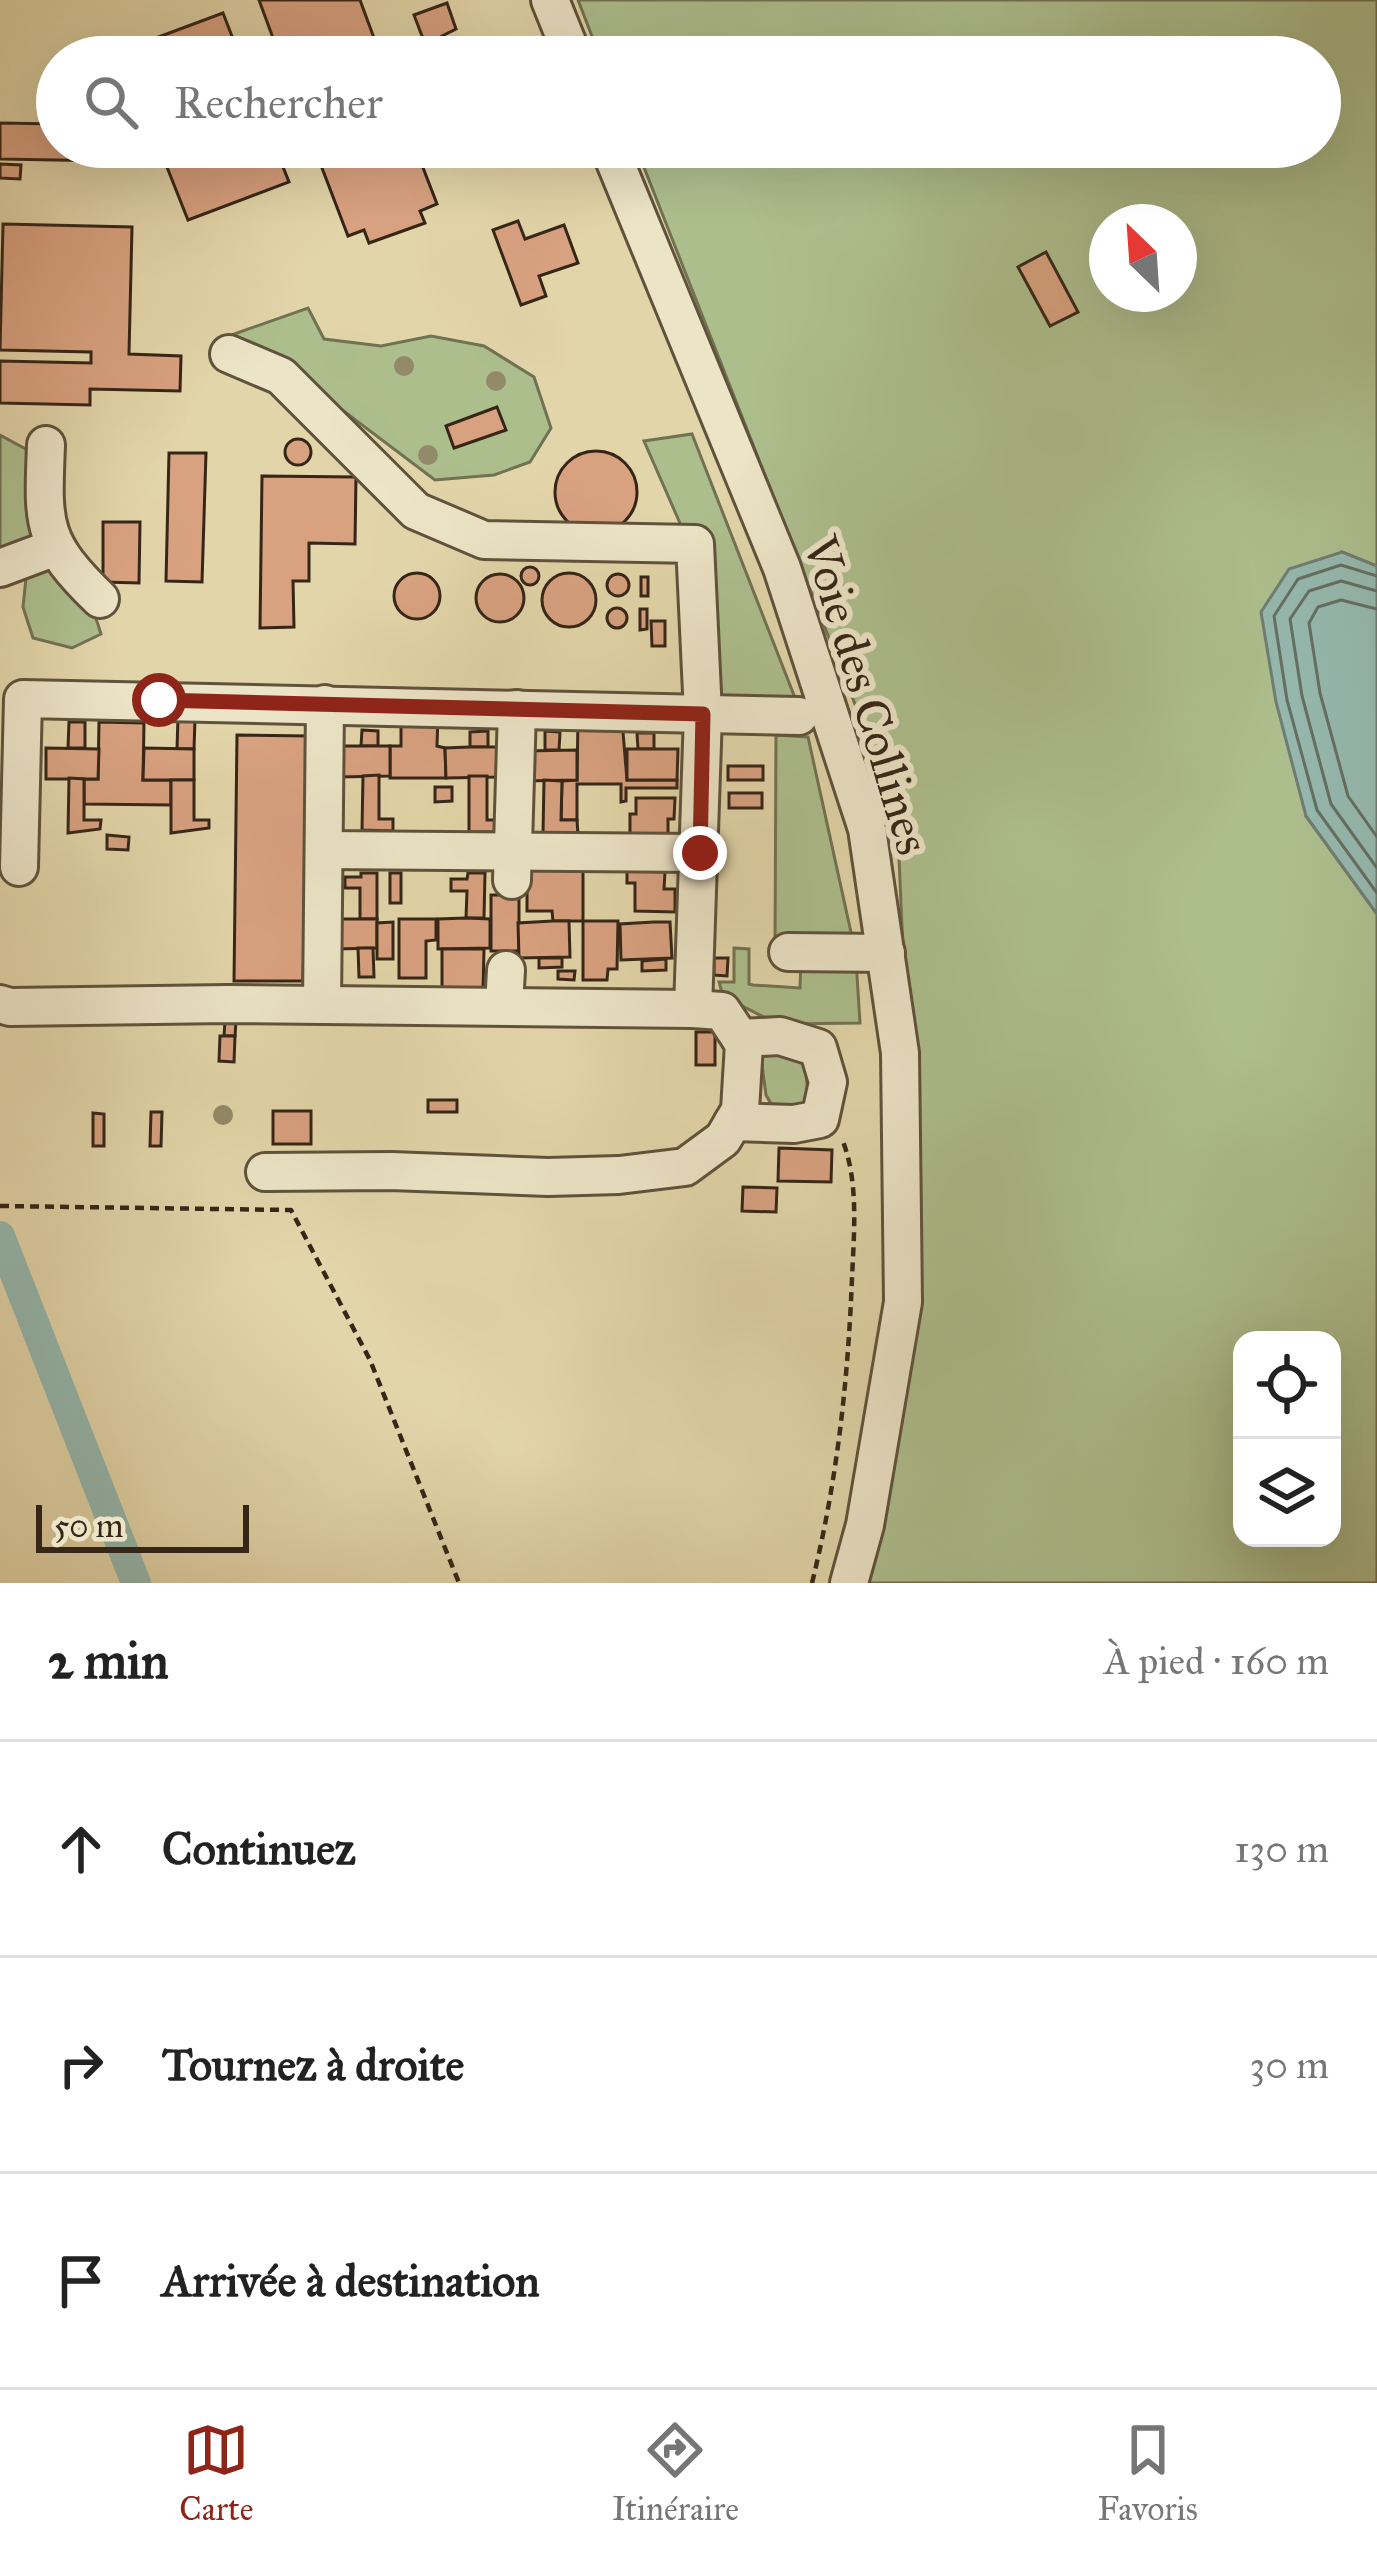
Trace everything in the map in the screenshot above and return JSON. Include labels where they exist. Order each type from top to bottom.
[{"type":"street","points":[[550,0],[565,36]]},
{"type":"street","name":"Voie des Collines","points":[[618,168],[788,587],[867,829],[900,1053],[903,1302],[866,1525],[849,1583]]},
{"type":"street","points":[[229,354],[281,376],[416,511],[484,540],[695,544],[703,714],[693,1009]]},
{"type":"street","points":[[46,445],[43,518],[56,547],[100,598]]},
{"type":"street","points":[[0,568],[56,547]]},
{"type":"street","points":[[19,866],[23,699],[799,716]]},
{"type":"street","points":[[322,1005],[325,704]]},
{"type":"street","points":[[513,866],[517,709]]},
{"type":"street","points":[[325,850],[513,866],[700,853]]},
{"type":"street","points":[[788,952],[886,953]]},
{"type":"street","points":[[504,1006],[506,970]]},
{"type":"street","points":[[0,1004],[693,1009],[722,1011],[744,1044],[740,1110],[723,1138],[685,1167],[619,1175],[265,1172]]},
{"type":"street","points":[[733,1122],[794,1124],[820,1119],[828,1082],[818,1048],[780,1036],[740,1038]]},
{"type":"path","points":[[812,1583],[826,1527],[847,1389],[854,1241],[851,1161],[838,1129],[822,1110]]},
{"type":"path","points":[[0,1206],[291,1210],[370,1360],[459,1583]]},
{"type":"green space","points":[[578,0],[1377,0],[1377,566],[1342,552],[1306,816],[1377,914],[1377,1583],[866,1583],[913,1184],[897,811],[644,168],[1341,168],[1341,36],[592,36]]},
{"type":"green space","points":[[308,308],[324,339],[381,346],[431,336],[484,346],[534,377],[551,428],[530,462],[494,475],[435,480],[264,351],[240,345],[234,334]]},
{"type":"green space","points":[[692,434],[797,703],[713,701],[705,530],[683,530],[644,441]]},
{"type":"green space","points":[[0,435],[33,453],[51,516],[21,548],[0,550]]},
{"type":"green space","points":[[52,559],[91,603],[101,634],[72,648],[33,638],[23,607],[27,568]]},
{"type":"green space","points":[[776,735],[808,737],[854,946],[775,944]]},
{"type":"green space","points":[[734,948],[749,949],[749,984],[753,985],[800,988],[801,957],[856,960],[860,1023],[777,1024],[723,996],[719,982],[734,982]]},
{"type":"green space","points":[[779,1048],[805,1065],[809,1101],[799,1111],[774,1109],[766,1095],[760,1050]]},
{"type":"water","points":[[1342,552],[1377,566],[1377,914],[1306,816],[1276,702],[1261,612],[1289,569]]},
{"type":"building","points":[[259,0],[360,0],[373,36],[272,36]]},
{"type":"building","points":[[447,3],[456,29],[442,36],[422,36],[414,15]]},
{"type":"building","points":[[223,13],[232,36],[161,36]]},
{"type":"building","points":[[0,123],[36,124],[36,160],[0,159]]},
{"type":"building","points":[[0,164],[21,165],[20,179],[0,178]]},
{"type":"building","points":[[167,168],[283,168],[289,182],[188,220]]},
{"type":"building","points":[[322,168],[423,168],[437,204],[420,211],[425,223],[369,243],[364,230],[348,236]]},
{"type":"building","points":[[518,221],[525,239],[564,225],[578,263],[539,276],[546,296],[521,305],[493,230]]},
{"type":"building","points":[[3,224],[132,227],[129,354],[181,356],[180,391],[90,389],[90,405],[0,403],[0,361],[91,363],[91,352],[0,350]]},
{"type":"building","points":[[1046,252],[1078,312],[1050,326],[1018,267]]},
{"type":"building","points":[[497,407],[506,430],[454,448],[446,426]]},
{"type":"building","points":[[298,439],[311,452],[298,465],[285,452]]},
{"type":"building","points":[[596,451],[625,463],[637,492],[625,521],[596,533],[567,521],[555,492],[567,463]]},
{"type":"building","points":[[169,453],[206,453],[202,582],[166,581]]},
{"type":"building","points":[[262,476],[356,477],[355,544],[309,543],[309,581],[293,581],[294,627],[260,628]]},
{"type":"building","points":[[103,522],[140,522],[139,583],[103,582]]},
{"type":"building","points":[[530,567],[539,576],[530,585],[521,576]]},
{"type":"building","points":[[417,573],[434,579],[440,596],[434,613],[417,619],[400,613],[394,596],[400,579]]},
{"type":"building","points":[[569,573],[588,581],[596,600],[588,619],[569,627],[550,619],[542,600],[550,581]]},
{"type":"building","points":[[500,574],[517,581],[524,598],[517,615],[500,622],[483,615],[476,598],[483,581]]},
{"type":"building","points":[[618,574],[629,585],[618,596],[607,585]]},
{"type":"building","points":[[641,577],[648,577],[648,596],[641,596]]},
{"type":"building","points":[[617,608],[627,618],[617,628],[607,618]]},
{"type":"building","points":[[640,609],[647,609],[647,629],[640,630]]},
{"type":"building","points":[[651,621],[665,621],[665,646],[652,646]]},
{"type":"building","points":[[401,715],[438,716],[437,746],[445,748],[446,778],[390,778],[390,746],[401,746]]},
{"type":"building","points":[[178,718],[195,719],[194,749],[177,749]]},
{"type":"building","points":[[578,719],[622,720],[627,780],[677,780],[677,788],[626,788],[626,801],[621,802],[621,784],[577,784],[577,820],[561,820],[562,781],[577,780]]},
{"type":"building","points":[[69,722],[85,722],[85,748],[68,748]]},
{"type":"building","points":[[99,722],[144,723],[143,780],[171,780],[171,805],[84,804],[84,779],[98,779]]},
{"type":"building","points":[[362,730],[378,731],[378,746],[361,746]]},
{"type":"building","points":[[488,731],[488,747],[470,747],[470,732]]},
{"type":"building","points":[[545,731],[560,732],[559,750],[545,750]]},
{"type":"building","points":[[637,733],[654,733],[654,749],[638,749]]},
{"type":"building","points":[[237,735],[309,736],[303,981],[234,981]]},
{"type":"building","points":[[338,746],[390,746],[390,776],[338,777]]},
{"type":"building","points":[[497,747],[497,777],[446,778],[445,748]]},
{"type":"building","points":[[46,748],[99,749],[98,779],[46,779]]},
{"type":"building","points":[[144,748],[194,749],[194,780],[143,780]]},
{"type":"building","points":[[627,749],[678,749],[677,780],[627,780]]},
{"type":"building","points":[[577,750],[577,780],[525,781],[524,751]]},
{"type":"building","points":[[728,766],[763,766],[763,780],[728,780]]},
{"type":"building","points":[[379,775],[379,819],[393,819],[393,831],[362,830],[363,776]]},
{"type":"building","points":[[469,776],[487,776],[487,820],[501,820],[501,832],[469,832]]},
{"type":"building","points":[[69,778],[84,779],[84,820],[101,820],[100,829],[68,833]]},
{"type":"building","points":[[171,780],[194,780],[194,820],[209,820],[209,828],[171,833]]},
{"type":"building","points":[[544,780],[562,781],[561,820],[577,820],[578,835],[543,834]]},
{"type":"building","points":[[435,787],[452,787],[452,801],[435,802]]},
{"type":"building","points":[[729,793],[762,793],[762,808],[729,808]]},
{"type":"building","points":[[636,798],[675,798],[668,841],[630,841],[630,814],[636,814]]},
{"type":"building","points":[[107,835],[129,837],[128,850],[107,849]]},
{"type":"building","points":[[583,869],[583,921],[553,921],[552,911],[527,911],[527,870]]},
{"type":"building","points":[[627,871],[665,872],[664,889],[675,889],[675,912],[635,911],[635,883],[627,883]]},
{"type":"building","points":[[361,873],[377,873],[377,919],[360,919],[360,888],[345,888],[345,877],[361,877]]},
{"type":"building","points":[[390,873],[401,873],[401,903],[390,903]]},
{"type":"building","points":[[468,873],[485,873],[484,918],[466,918],[467,891],[451,891],[451,879],[467,879]]},
{"type":"building","points":[[491,895],[519,895],[519,951],[491,951]]},
{"type":"building","points":[[337,919],[377,919],[377,948],[337,949]]},
{"type":"building","points":[[399,919],[436,919],[436,940],[426,941],[426,978],[399,978]]},
{"type":"building","points":[[438,919],[490,919],[490,948],[438,949]]},
{"type":"building","points":[[569,921],[570,957],[519,958],[518,923]]},
{"type":"building","points":[[583,921],[618,921],[617,969],[608,969],[607,980],[583,980]]},
{"type":"building","points":[[393,922],[393,959],[377,959],[377,923]]},
{"type":"building","points":[[670,922],[672,958],[621,960],[620,924]]},
{"type":"building","points":[[358,948],[373,948],[374,977],[359,977]]},
{"type":"building","points":[[442,949],[484,949],[483,991],[442,991]]},
{"type":"building","points":[[539,958],[562,958],[562,967],[539,968]]},
{"type":"building","points":[[714,958],[728,958],[727,976],[714,975]]},
{"type":"building","points":[[666,959],[666,970],[642,971],[642,961]]},
{"type":"building","points":[[558,971],[575,971],[574,980],[558,979]]},
{"type":"building","points":[[225,1021],[236,1021],[235,1036],[224,1036]]},
{"type":"building","points":[[696,1032],[715,1032],[715,1065],[696,1065]]},
{"type":"building","points":[[220,1036],[235,1036],[234,1062],[219,1061]]},
{"type":"building","points":[[428,1100],[457,1100],[457,1112],[428,1112]]},
{"type":"building","points":[[273,1111],[311,1111],[311,1144],[273,1144]]},
{"type":"building","points":[[151,1112],[162,1112],[161,1146],[150,1146]]},
{"type":"building","points":[[93,1113],[104,1114],[104,1146],[93,1146]]},
{"type":"building","points":[[779,1148],[832,1150],[831,1182],[778,1181]]},
{"type":"building","points":[[743,1187],[777,1188],[776,1212],[742,1211]]},
{"type":"waterway","points":[[0,1236],[136,1583]]},
{"type":"route","points":[[159,700],[703,714],[700,853]]}]
